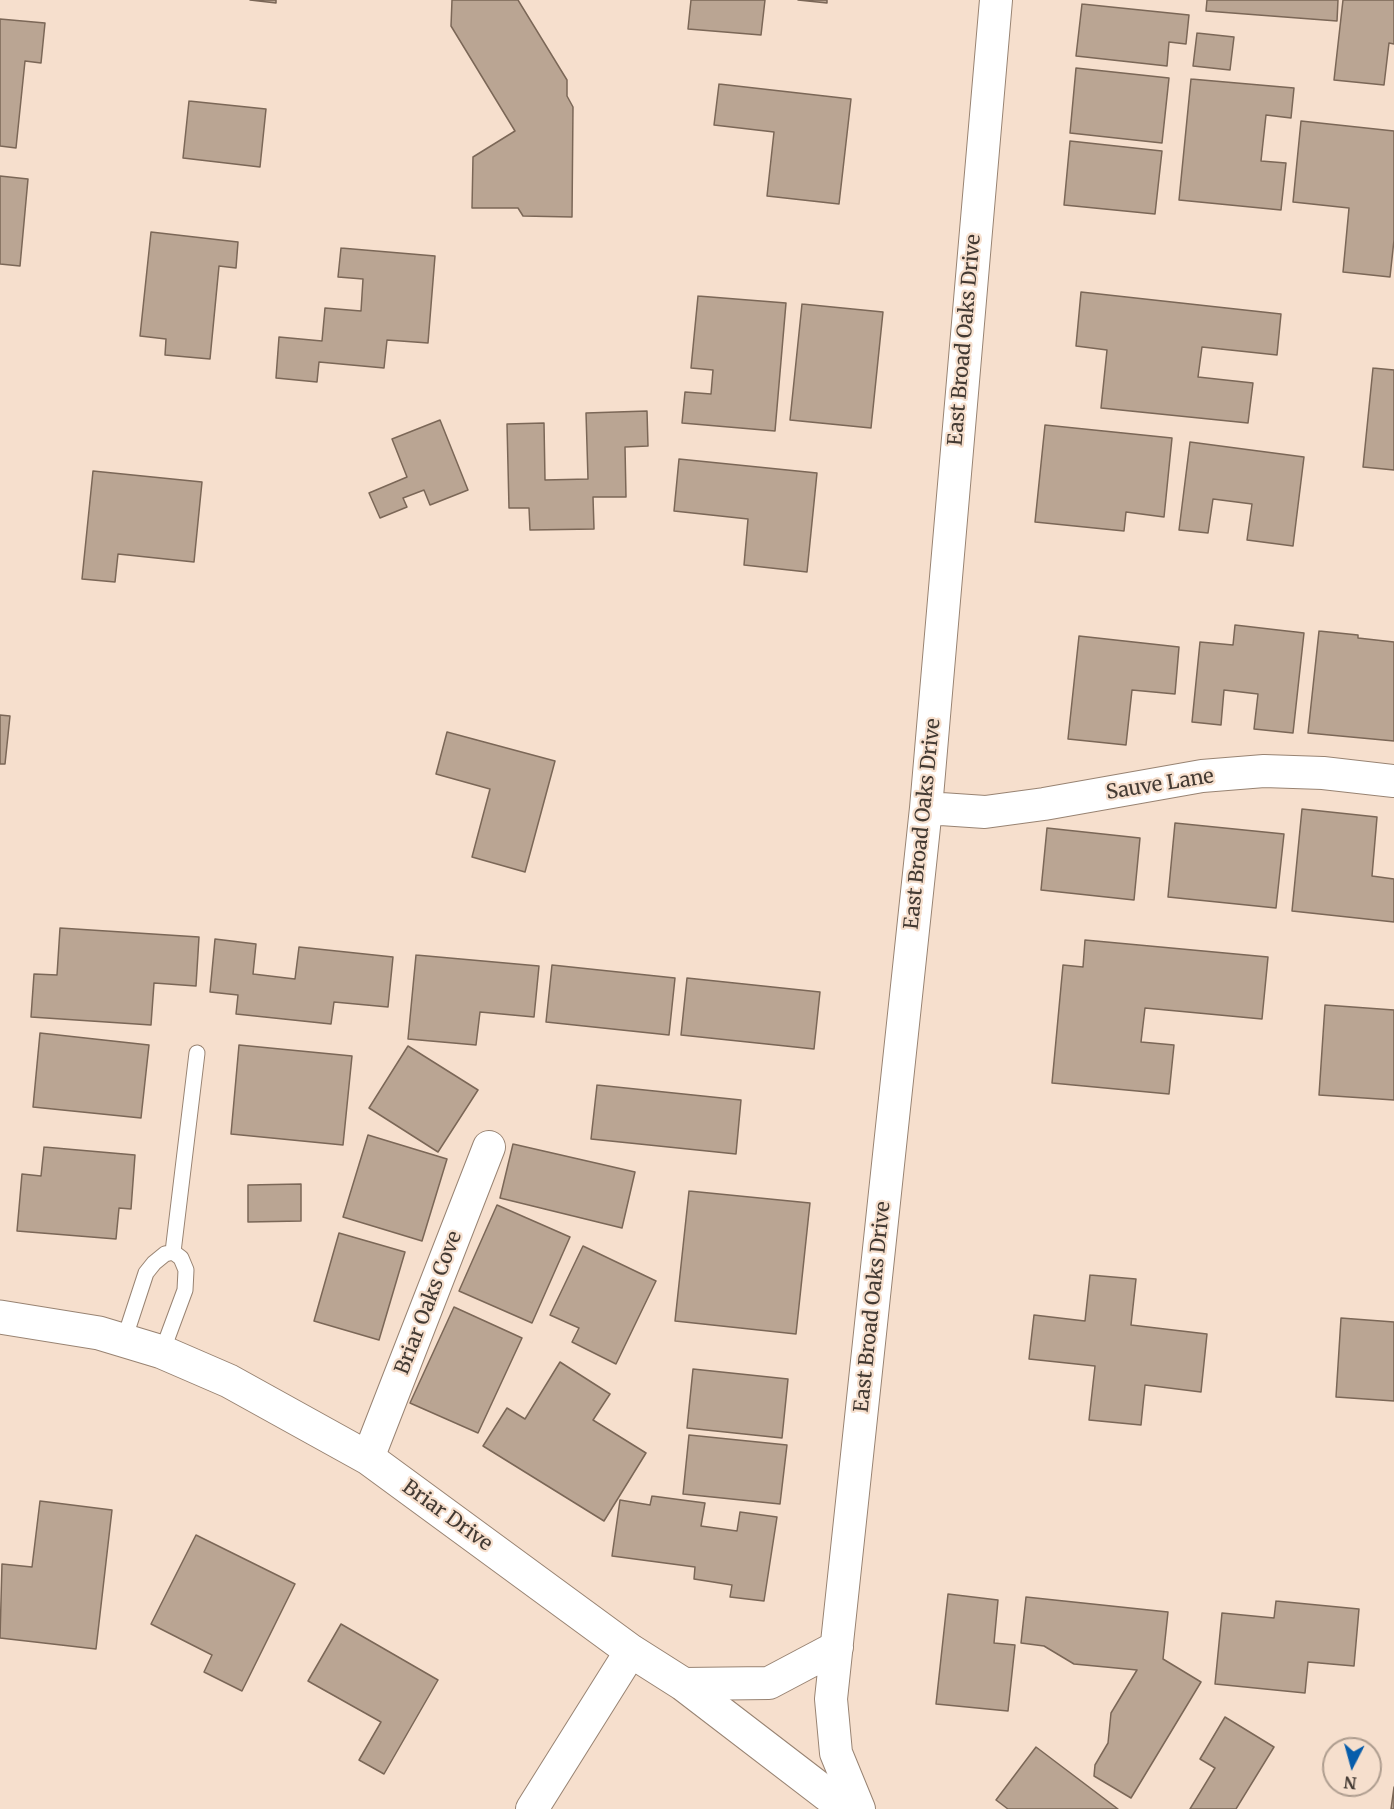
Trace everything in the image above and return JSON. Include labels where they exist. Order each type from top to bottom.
[{"type":"street","name":"East Broad Oaks Drive","points":[[859,1809],[836,1753],[831,1699],[926,808],[996,0]]},
{"type":"street","name":"Sauve Lane","points":[[926,808],[985,812],[1202,776],[1264,771],[1323,773],[1394,781]]},
{"type":"street","name":"Briar Oaks Cove","points":[[368,1458],[489,1147]]},
{"type":"street","name":"Briar Drive","points":[[0,1317],[99,1333],[162,1352],[229,1381],[368,1458],[631,1651],[683,1684],[846,1809]]},
{"type":"street","points":[[683,1684],[769,1683],[837,1647]]},
{"type":"street","points":[[532,1809],[631,1651]]},
{"type":"lane","points":[[173,1252],[197,1053]]},
{"type":"lane","points":[[124,1340],[146,1273],[165,1254],[173,1252]]},
{"type":"lane","points":[[162,1352],[185,1290],[186,1270],[181,1258],[173,1252]]},
{"type":"building","points":[[250,0],[276,0],[276,3]]},
{"type":"building","points":[[452,0],[518,0],[567,80],[567,96],[573,107],[572,217],[523,216],[518,208],[472,208],[473,157],[515,131],[451,26]]},
{"type":"building","points":[[691,0],[765,0],[761,35],[688,29]]},
{"type":"building","points":[[798,0],[827,0],[827,3]]},
{"type":"building","points":[[1207,0],[1338,0],[1337,21],[1206,11]]},
{"type":"building","points":[[1343,0],[1394,0],[1394,44],[1389,43],[1384,85],[1334,80]]},
{"type":"building","points":[[1082,4],[1189,15],[1186,44],[1169,42],[1167,66],[1076,56]]},
{"type":"building","points":[[0,19],[45,23],[41,63],[25,61],[16,148],[0,146]]},
{"type":"building","points":[[1197,33],[1234,37],[1230,70],[1193,66]]},
{"type":"building","points":[[1076,68],[1169,78],[1162,143],[1070,133]]},
{"type":"building","points":[[1191,79],[1294,88],[1291,118],[1266,115],[1261,161],[1286,163],[1281,210],[1179,200]]},
{"type":"building","points":[[719,84],[851,99],[839,204],[767,196],[774,132],[714,125]]},
{"type":"building","points":[[189,101],[266,109],[260,167],[183,158]]},
{"type":"building","points":[[1301,121],[1394,131],[1394,240],[1390,277],[1343,272],[1349,208],[1293,202]]},
{"type":"building","points":[[1070,141],[1162,151],[1155,214],[1064,205]]},
{"type":"building","points":[[0,176],[28,179],[20,266],[0,264]]},
{"type":"building","points":[[151,232],[238,242],[236,268],[219,266],[210,359],[165,355],[166,339],[140,336]]},
{"type":"building","points":[[341,248],[435,256],[428,343],[387,340],[384,368],[319,362],[317,382],[276,378],[279,337],[322,341],[325,308],[361,311],[363,279],[338,277]]},
{"type":"building","points":[[1081,292],[1281,314],[1277,355],[1202,347],[1198,377],[1253,383],[1248,423],[1101,408],[1107,350],[1076,346]]},
{"type":"building","points":[[698,296],[786,303],[775,431],[682,423],[685,392],[711,394],[713,370],[691,368]]},
{"type":"building","points":[[802,304],[883,312],[871,428],[790,420]]},
{"type":"building","points":[[1373,368],[1394,370],[1394,470],[1363,467]]},
{"type":"building","points":[[647,411],[648,446],[625,447],[626,497],[593,497],[594,529],[530,530],[529,508],[509,508],[507,424],[544,423],[545,480],[588,479],[586,413]]},
{"type":"building","points":[[440,420],[468,490],[430,505],[424,490],[403,498],[407,507],[380,518],[369,493],[407,477],[392,439]]},
{"type":"building","points":[[1045,425],[1172,438],[1164,517],[1126,512],[1124,531],[1035,522]]},
{"type":"building","points":[[1190,442],[1304,457],[1293,546],[1247,540],[1252,504],[1213,499],[1208,533],[1179,530]]},
{"type":"building","points":[[679,459],[817,473],[807,572],[744,565],[748,519],[674,511]]},
{"type":"building","points":[[93,471],[202,482],[194,562],[118,554],[115,582],[82,579]]},
{"type":"building","points":[[1235,625],[1304,633],[1293,733],[1254,729],[1258,694],[1224,690],[1221,725],[1192,722],[1200,642],[1233,645]]},
{"type":"building","points":[[1319,631],[1394,642],[1394,741],[1308,733]]},
{"type":"building","points":[[1079,636],[1179,647],[1175,694],[1132,690],[1126,745],[1068,739]]},
{"type":"building","points":[[0,715],[10,716],[5,764],[0,764]]},
{"type":"building","points":[[447,732],[555,761],[525,872],[472,857],[490,789],[436,774]]},
{"type":"building","points":[[1302,809],[1377,817],[1372,876],[1394,879],[1394,922],[1292,911]]},
{"type":"building","points":[[1175,823],[1284,834],[1276,908],[1168,897]]},
{"type":"building","points":[[1047,828],[1140,838],[1134,900],[1041,890]]},
{"type":"building","points":[[60,928],[199,937],[196,986],[154,983],[151,1025],[31,1017],[34,974],[57,975]]},
{"type":"building","points":[[215,939],[256,944],[253,974],[295,979],[299,947],[393,957],[388,1007],[334,1002],[331,1024],[236,1014],[238,995],[210,992]]},
{"type":"building","points":[[1085,940],[1268,957],[1262,1019],[1145,1008],[1141,1042],[1174,1045],[1169,1094],[1052,1083],[1063,965],[1083,967]]},
{"type":"building","points":[[416,955],[539,966],[534,1017],[480,1012],[476,1045],[408,1039]]},
{"type":"building","points":[[552,965],[675,978],[669,1035],[546,1022]]},
{"type":"building","points":[[687,978],[820,992],[814,1049],[681,1035]]},
{"type":"building","points":[[1325,1005],[1394,1010],[1394,1100],[1319,1095]]},
{"type":"building","points":[[40,1033],[149,1045],[141,1118],[33,1107]]},
{"type":"building","points":[[239,1045],[352,1056],[343,1145],[231,1134]]},
{"type":"building","points":[[408,1046],[478,1090],[438,1152],[369,1108]]},
{"type":"building","points":[[597,1085],[741,1100],[736,1154],[591,1139]]},
{"type":"building","points":[[368,1135],[447,1159],[422,1241],[343,1217]]},
{"type":"building","points":[[513,1144],[635,1172],[622,1228],[500,1198]]},
{"type":"building","points":[[44,1147],[135,1155],[131,1209],[119,1208],[116,1239],[17,1231],[22,1174],[41,1176]]},
{"type":"building","points":[[301,1184],[301,1221],[248,1222],[248,1185]]},
{"type":"building","points":[[689,1191],[810,1203],[796,1334],[675,1321]]},
{"type":"building","points":[[497,1205],[570,1237],[532,1323],[459,1291]]},
{"type":"building","points":[[339,1233],[405,1252],[379,1340],[314,1321]]},
{"type":"building","points":[[583,1246],[656,1281],[616,1364],[572,1342],[579,1328],[550,1315]]},
{"type":"building","points":[[1090,1275],[1136,1279],[1131,1325],[1207,1334],[1201,1392],[1145,1385],[1141,1425],[1089,1420],[1095,1366],[1029,1359],[1034,1315],[1085,1321]]},
{"type":"building","points":[[454,1307],[522,1338],[478,1433],[410,1403]]},
{"type":"building","points":[[1341,1318],[1394,1322],[1394,1401],[1336,1397]]},
{"type":"building","points":[[560,1362],[610,1394],[593,1420],[646,1453],[604,1521],[483,1446],[507,1408],[525,1419]]},
{"type":"building","points":[[693,1369],[788,1379],[782,1438],[687,1428]]},
{"type":"building","points":[[689,1435],[787,1445],[780,1504],[683,1494]]},
{"type":"building","points":[[652,1496],[705,1503],[701,1526],[737,1531],[740,1512],[777,1517],[764,1601],[730,1597],[732,1585],[694,1579],[695,1567],[612,1556],[620,1500],[650,1505]]},
{"type":"building","points":[[40,1501],[112,1510],[96,1649],[0,1638],[2,1564],[32,1567]]},
{"type":"building","points":[[196,1535],[295,1584],[242,1691],[204,1672],[212,1655],[151,1624]]},
{"type":"building","points":[[948,1594],[998,1600],[994,1643],[1015,1645],[1008,1711],[936,1704]]},
{"type":"building","points":[[1026,1597],[1168,1612],[1163,1659],[1201,1682],[1131,1798],[1094,1776],[1095,1765],[1108,1743],[1111,1713],[1137,1670],[1074,1664],[1044,1646],[1021,1643]]},
{"type":"building","points":[[1276,1601],[1359,1609],[1354,1666],[1308,1662],[1305,1693],[1215,1684],[1222,1613],[1274,1618]]},
{"type":"building","points":[[341,1624],[438,1680],[384,1774],[359,1760],[381,1722],[308,1681]]},
{"type":"building","points":[[1225,1717],[1274,1747],[1236,1809],[1190,1809],[1215,1768],[1200,1759]]},
{"type":"building","points":[[1036,1747],[1118,1809],[1008,1809],[996,1800]]},
{"type":"building","points":[[1394,1787],[1394,1809],[1391,1809]]}]
